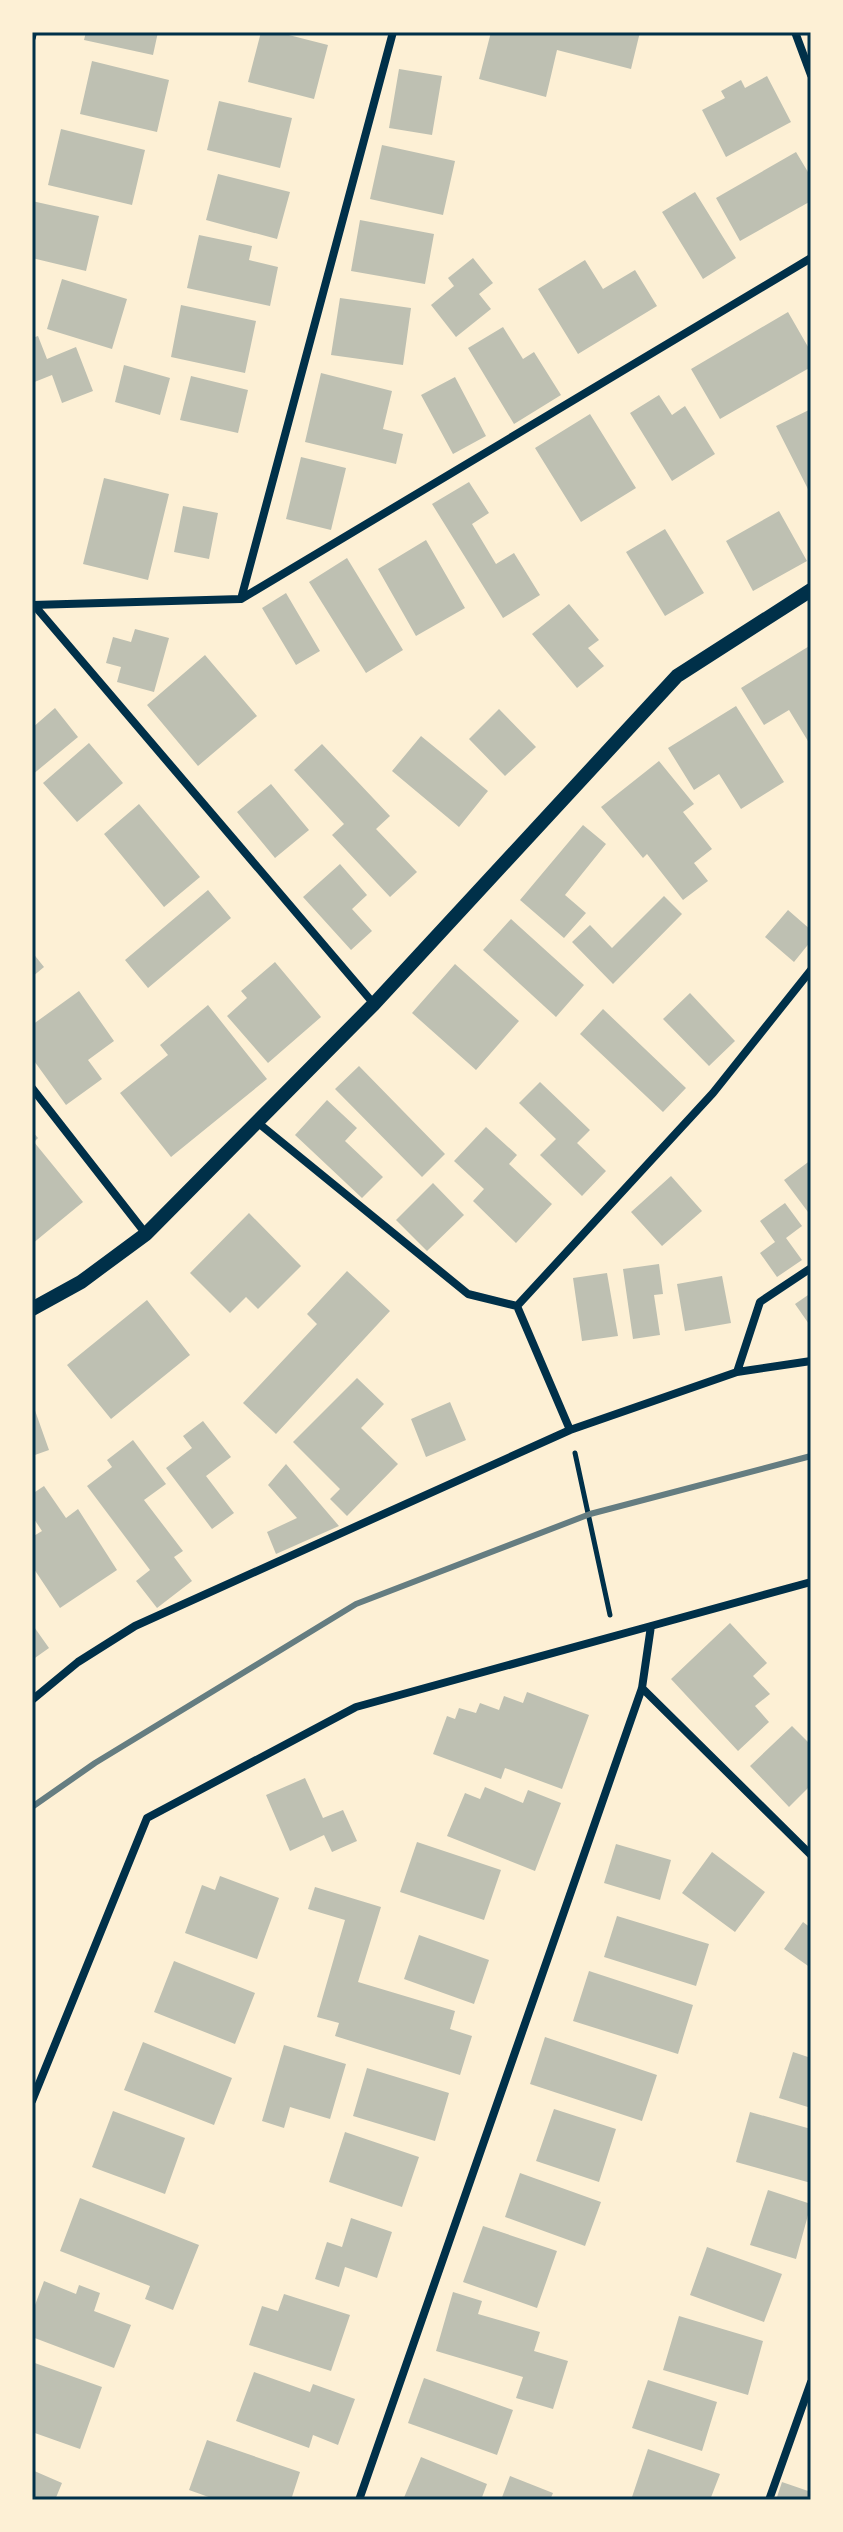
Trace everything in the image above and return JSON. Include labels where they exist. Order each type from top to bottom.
[{"type":"street","points":[[241,599],[393,32]]},
{"type":"street","points":[[795,32],[811,75]]},
{"type":"street","points":[[33,605],[241,599],[811,258]]},
{"type":"street","points":[[32,1309],[81,1282],[146,1234],[374,1004],[677,676],[811,590]]},
{"type":"street","points":[[33,605],[374,1004]]},
{"type":"street","points":[[517,1306],[713,1093],[811,970]]},
{"type":"street","points":[[32,1088],[146,1234]]},
{"type":"street","points":[[257,1122],[468,1294],[517,1306]]},
{"type":"street","points":[[737,1372],[760,1302],[811,1268]]},
{"type":"street","points":[[517,1306],[570,1430]]},
{"type":"street","points":[[32,1700],[78,1662],[135,1626],[570,1430],[737,1372],[811,1361]]},
{"type":"street","points":[[32,2101],[147,1818],[356,1707],[811,1582]]},
{"type":"street","points":[[359,2500],[642,1688],[651,1626]]},
{"type":"street","points":[[642,1688],[811,1855]]},
{"type":"street","points":[[769,2500],[811,2382]]},
{"type":"path","points":[[570,1430],[615,1636]]},
{"type":"building","points":[[86,32],[158,32],[153,55],[84,40]]},
{"type":"building","points":[[261,32],[277,32],[328,45],[314,99],[248,82]]},
{"type":"building","points":[[491,32],[640,32],[631,69],[557,50],[546,97],[479,79]]},
{"type":"building","points":[[92,61],[169,80],[157,132],[80,114]]},
{"type":"building","points":[[399,69],[442,76],[432,135],[389,128]]},
{"type":"building","points":[[767,76],[791,122],[726,157],[702,110],[725,98],[721,91],[741,80],[745,88]]},
{"type":"building","points":[[219,101],[292,118],[280,168],[207,150]]},
{"type":"building","points":[[61,129],[145,150],[132,205],[48,185]]},
{"type":"building","points":[[382,145],[455,161],[443,215],[370,199]]},
{"type":"building","points":[[796,152],[811,177],[811,201],[740,241],[716,198]]},
{"type":"building","points":[[218,174],[290,192],[277,239],[206,220]]},
{"type":"building","points":[[695,192],[736,258],[703,279],[662,212]]},
{"type":"building","points":[[32,201],[99,216],[86,271],[32,258]]},
{"type":"building","points":[[360,220],[434,234],[425,284],[351,271]]},
{"type":"building","points":[[199,235],[252,246],[249,260],[278,267],[270,306],[187,288]]},
{"type":"building","points":[[473,258],[493,283],[479,294],[491,309],[456,337],[431,305],[454,286],[448,278]]},
{"type":"building","points":[[585,260],[603,289],[635,270],[657,306],[578,354],[538,289]]},
{"type":"building","points":[[62,279],[127,299],[112,349],[47,329]]},
{"type":"building","points":[[340,298],[411,308],[403,365],[331,355]]},
{"type":"building","points":[[181,305],[256,321],[245,373],[171,357]]},
{"type":"building","points":[[788,312],[811,352],[811,367],[720,419],[691,369]]},
{"type":"building","points":[[503,327],[523,359],[534,352],[561,395],[514,424],[468,348]]},
{"type":"building","points":[[38,336],[47,359],[76,347],[93,391],[62,403],[52,375],[32,383],[32,338]]},
{"type":"building","points":[[124,365],[170,378],[160,415],[115,402]]},
{"type":"building","points":[[321,373],[392,391],[383,429],[403,434],[396,464],[305,442]]},
{"type":"building","points":[[191,376],[248,390],[238,433],[180,420]]},
{"type":"building","points":[[455,377],[486,436],[453,454],[421,395]]},
{"type":"building","points":[[659,395],[672,415],[685,406],[715,454],[672,481],[630,413]]},
{"type":"building","points":[[811,409],[811,495],[776,426]]},
{"type":"building","points":[[590,414],[636,488],[581,522],[535,448]]},
{"type":"building","points":[[301,457],[346,468],[331,530],[286,519]]},
{"type":"building","points":[[104,478],[169,494],[148,580],[83,564]]},
{"type":"building","points":[[469,482],[489,513],[472,524],[496,564],[514,553],[540,595],[503,618],[432,504]]},
{"type":"building","points":[[183,506],[218,513],[209,559],[174,552]]},
{"type":"building","points":[[779,511],[807,561],[753,591],[726,541]]},
{"type":"building","points":[[665,529],[704,593],[665,616],[626,552]]},
{"type":"building","points":[[426,540],[465,608],[416,636],[378,569]]},
{"type":"building","points":[[347,558],[403,650],[366,673],[309,582]]},
{"type":"building","points":[[286,593],[320,651],[296,665],[262,608]]},
{"type":"building","points":[[569,604],[599,640],[588,648],[604,666],[577,688],[532,634]]},
{"type":"building","points":[[135,629],[169,638],[154,692],[117,682],[121,667],[106,663],[113,637],[131,642]]},
{"type":"building","points":[[811,645],[811,746],[789,710],[764,725],[741,688]]},
{"type":"building","points":[[205,655],[257,716],[198,766],[147,705]]},
{"type":"building","points":[[736,706],[784,782],[741,809],[719,774],[694,790],[668,748]]},
{"type":"building","points":[[55,708],[78,737],[32,775],[32,728]]},
{"type":"building","points":[[499,709],[536,747],[505,776],[469,739]]},
{"type":"building","points":[[421,736],[488,791],[459,827],[392,771]]},
{"type":"building","points":[[89,743],[123,783],[77,822],[43,783]]},
{"type":"building","points":[[322,744],[390,816],[376,829],[417,872],[390,897],[332,835],[344,824],[294,770]]},
{"type":"building","points":[[659,761],[694,804],[683,812],[712,849],[694,863],[708,881],[683,900],[647,854],[643,858],[601,807]]},
{"type":"building","points":[[271,784],[309,830],[275,858],[237,812]]},
{"type":"building","points":[[139,804],[200,877],[164,907],[104,834]]},
{"type":"building","points":[[583,825],[606,844],[565,895],[586,913],[564,938],[520,900]]},
{"type":"building","points":[[340,864],[367,895],[352,909],[372,931],[351,950],[303,897]]},
{"type":"building","points":[[208,890],[231,918],[148,988],[125,960]]},
{"type":"building","points":[[664,896],[682,914],[613,984],[572,942],[590,925],[612,948]]},
{"type":"building","points":[[788,910],[811,930],[811,941],[794,962],[765,937]]},
{"type":"building","points":[[511,919],[584,985],[556,1017],[483,950]]},
{"type":"building","points":[[32,952],[44,967],[32,977]]},
{"type":"building","points":[[275,962],[321,1017],[268,1063],[227,1016],[247,998],[241,991]]},
{"type":"building","points":[[455,964],[519,1021],[476,1070],[412,1013]]},
{"type":"building","points":[[79,991],[114,1041],[88,1060],[102,1079],[66,1105],[32,1058],[32,1025]]},
{"type":"building","points":[[690,993],[735,1041],[709,1066],[663,1019]]},
{"type":"building","points":[[208,1005],[267,1079],[171,1157],[120,1093],[168,1055],[160,1045]]},
{"type":"building","points":[[603,1009],[686,1088],[663,1112],[580,1034]]},
{"type":"building","points":[[359,1066],[445,1154],[422,1177],[335,1089]]},
{"type":"building","points":[[540,1082],[590,1130],[577,1143],[606,1171],[582,1196],[540,1155],[556,1139],[519,1103]]},
{"type":"building","points":[[327,1100],[357,1128],[345,1141],[383,1177],[362,1198],[295,1135]]},
{"type":"building","points":[[486,1127],[517,1155],[509,1164],[552,1204],[516,1243],[473,1201],[484,1189],[454,1161]]},
{"type":"building","points":[[32,1131],[38,1138],[34,1142],[83,1202],[32,1244]]},
{"type":"building","points":[[811,1160],[811,1216],[784,1180]]},
{"type":"building","points":[[671,1176],[702,1211],[662,1246],[631,1212]]},
{"type":"building","points":[[433,1183],[464,1215],[427,1251],[396,1220]]},
{"type":"building","points":[[785,1203],[802,1226],[786,1238],[802,1260],[777,1277],[760,1253],[775,1242],[760,1221]]},
{"type":"building","points":[[249,1213],[301,1266],[258,1309],[246,1297],[230,1313],[190,1273]]},
{"type":"building","points":[[659,1264],[663,1294],[654,1295],[660,1335],[633,1339],[623,1269]]},
{"type":"building","points":[[347,1271],[390,1311],[276,1434],[243,1403],[317,1324],[307,1314]]},
{"type":"building","points":[[607,1273],[618,1336],[582,1341],[573,1278]]},
{"type":"building","points":[[722,1276],[731,1323],[685,1331],[677,1284]]},
{"type":"building","points":[[811,1293],[811,1327],[795,1304]]},
{"type":"building","points":[[147,1300],[190,1355],[111,1419],[67,1365]]},
{"type":"building","points":[[357,1378],[384,1404],[361,1428],[398,1464],[347,1516],[330,1499],[340,1489],[293,1442]]},
{"type":"building","points":[[32,1402],[49,1450],[32,1456]]},
{"type":"building","points":[[450,1402],[466,1440],[426,1457],[411,1419]]},
{"type":"building","points":[[203,1421],[231,1457],[206,1476],[234,1513],[212,1529],[166,1468],[192,1448],[183,1436]]},
{"type":"building","points":[[133,1440],[166,1484],[144,1500],[183,1551],[174,1557],[192,1581],[157,1608],[136,1581],[150,1570],[87,1486],[112,1467],[107,1460]]},
{"type":"building","points":[[286,1464],[339,1526],[276,1554],[267,1532],[297,1518],[268,1485]]},
{"type":"building","points":[[44,1486],[66,1518],[78,1509],[117,1570],[60,1608],[32,1566],[32,1537],[42,1531],[32,1516],[32,1494]]},
{"type":"building","points":[[730,1623],[767,1663],[753,1676],[770,1694],[755,1706],[769,1722],[738,1751],[671,1679]]},
{"type":"building","points":[[32,1624],[49,1648],[32,1660]]},
{"type":"building","points":[[527,1692],[589,1715],[562,1789],[505,1768],[501,1779],[433,1754],[447,1716],[455,1719],[459,1708],[476,1713],[480,1703],[499,1710],[504,1696],[523,1703]]},
{"type":"building","points":[[792,1726],[811,1745],[811,1785],[789,1807],[750,1766]]},
{"type":"building","points":[[305,1778],[323,1818],[343,1810],[357,1841],[332,1852],[324,1835],[290,1851],[266,1795]]},
{"type":"building","points":[[485,1787],[523,1803],[528,1790],[561,1803],[535,1871],[447,1836],[465,1793],[480,1799]]},
{"type":"building","points":[[417,1842],[501,1870],[484,1920],[400,1892]]},
{"type":"building","points":[[616,1844],[671,1860],[660,1900],[604,1883]]},
{"type":"building","points":[[712,1852],[765,1892],[735,1932],[682,1893]]},
{"type":"building","points":[[220,1876],[279,1898],[257,1959],[185,1933],[202,1885],[215,1890]]},
{"type":"building","points":[[315,1887],[381,1907],[358,1982],[455,2011],[450,2029],[472,2036],[460,2075],[335,2036],[339,2023],[317,2017],[345,1920],[308,1909]]},
{"type":"building","points":[[617,1916],[709,1944],[696,1986],[604,1957]]},
{"type":"building","points":[[803,1922],[811,1928],[811,1968],[784,1949]]},
{"type":"building","points":[[419,1935],[489,1960],[474,2004],[404,1979]]},
{"type":"building","points":[[174,1961],[255,1993],[235,2044],[154,2012]]},
{"type":"building","points":[[589,1971],[693,2005],[678,2054],[573,2021]]},
{"type":"building","points":[[545,2037],[657,2075],[642,2121],[530,2084]]},
{"type":"building","points":[[143,2042],[232,2078],[214,2125],[124,2090]]},
{"type":"building","points":[[284,2045],[346,2064],[330,2119],[290,2107],[284,2128],[262,2121]]},
{"type":"building","points":[[793,2052],[811,2058],[811,2108],[779,2098]]},
{"type":"building","points":[[367,2068],[449,2093],[435,2141],[353,2116]]},
{"type":"building","points":[[554,2109],[616,2129],[599,2182],[536,2161]]},
{"type":"building","points":[[113,2111],[185,2138],[165,2194],[92,2167]]},
{"type":"building","points":[[750,2112],[811,2129],[811,2183],[736,2162]]},
{"type":"building","points":[[345,2132],[419,2157],[402,2207],[329,2182]]},
{"type":"building","points":[[520,2173],[601,2202],[585,2246],[505,2217]]},
{"type":"building","points":[[768,2190],[811,2204],[796,2259],[750,2245]]},
{"type":"building","points":[[80,2198],[199,2245],[173,2310],[145,2299],[150,2286],[60,2251]]},
{"type":"building","points":[[351,2218],[392,2232],[377,2278],[345,2267],[339,2287],[315,2279],[327,2242],[342,2247]]},
{"type":"building","points":[[483,2226],[557,2251],[537,2308],[463,2282]]},
{"type":"building","points":[[707,2247],[782,2274],[764,2322],[690,2295]]},
{"type":"building","points":[[44,2281],[76,2294],[79,2285],[100,2293],[94,2311],[131,2325],[114,2368],[32,2337],[32,2313]]},
{"type":"building","points":[[453,2292],[482,2301],[478,2314],[540,2332],[534,2351],[568,2361],[553,2409],[516,2398],[523,2377],[436,2351]]},
{"type":"building","points":[[284,2294],[350,2315],[331,2371],[249,2345],[262,2306],[278,2311]]},
{"type":"building","points":[[679,2316],[763,2341],[748,2395],[663,2370]]},
{"type":"building","points":[[32,2362],[102,2387],[80,2449],[32,2432]]},
{"type":"building","points":[[254,2372],[310,2392],[313,2384],[355,2399],[338,2445],[313,2435],[309,2448],[236,2421]]},
{"type":"building","points":[[424,2378],[513,2410],[497,2455],[408,2423]]},
{"type":"building","points":[[648,2380],[717,2402],[702,2451],[632,2428]]},
{"type":"building","points":[[207,2440],[300,2472],[291,2500],[217,2500],[189,2490]]},
{"type":"building","points":[[648,2449],[720,2474],[710,2500],[631,2500]]},
{"type":"building","points":[[421,2457],[487,2484],[481,2500],[403,2500]]},
{"type":"building","points":[[32,2470],[62,2483],[55,2500],[32,2500]]},
{"type":"building","points":[[510,2476],[553,2493],[550,2500],[501,2500]]},
{"type":"building","points":[[782,2482],[811,2492],[811,2500],[776,2500]]},
{"type":"railway","points":[[32,1807],[95,1763],[356,1604],[590,1514],[811,1456]]}]
